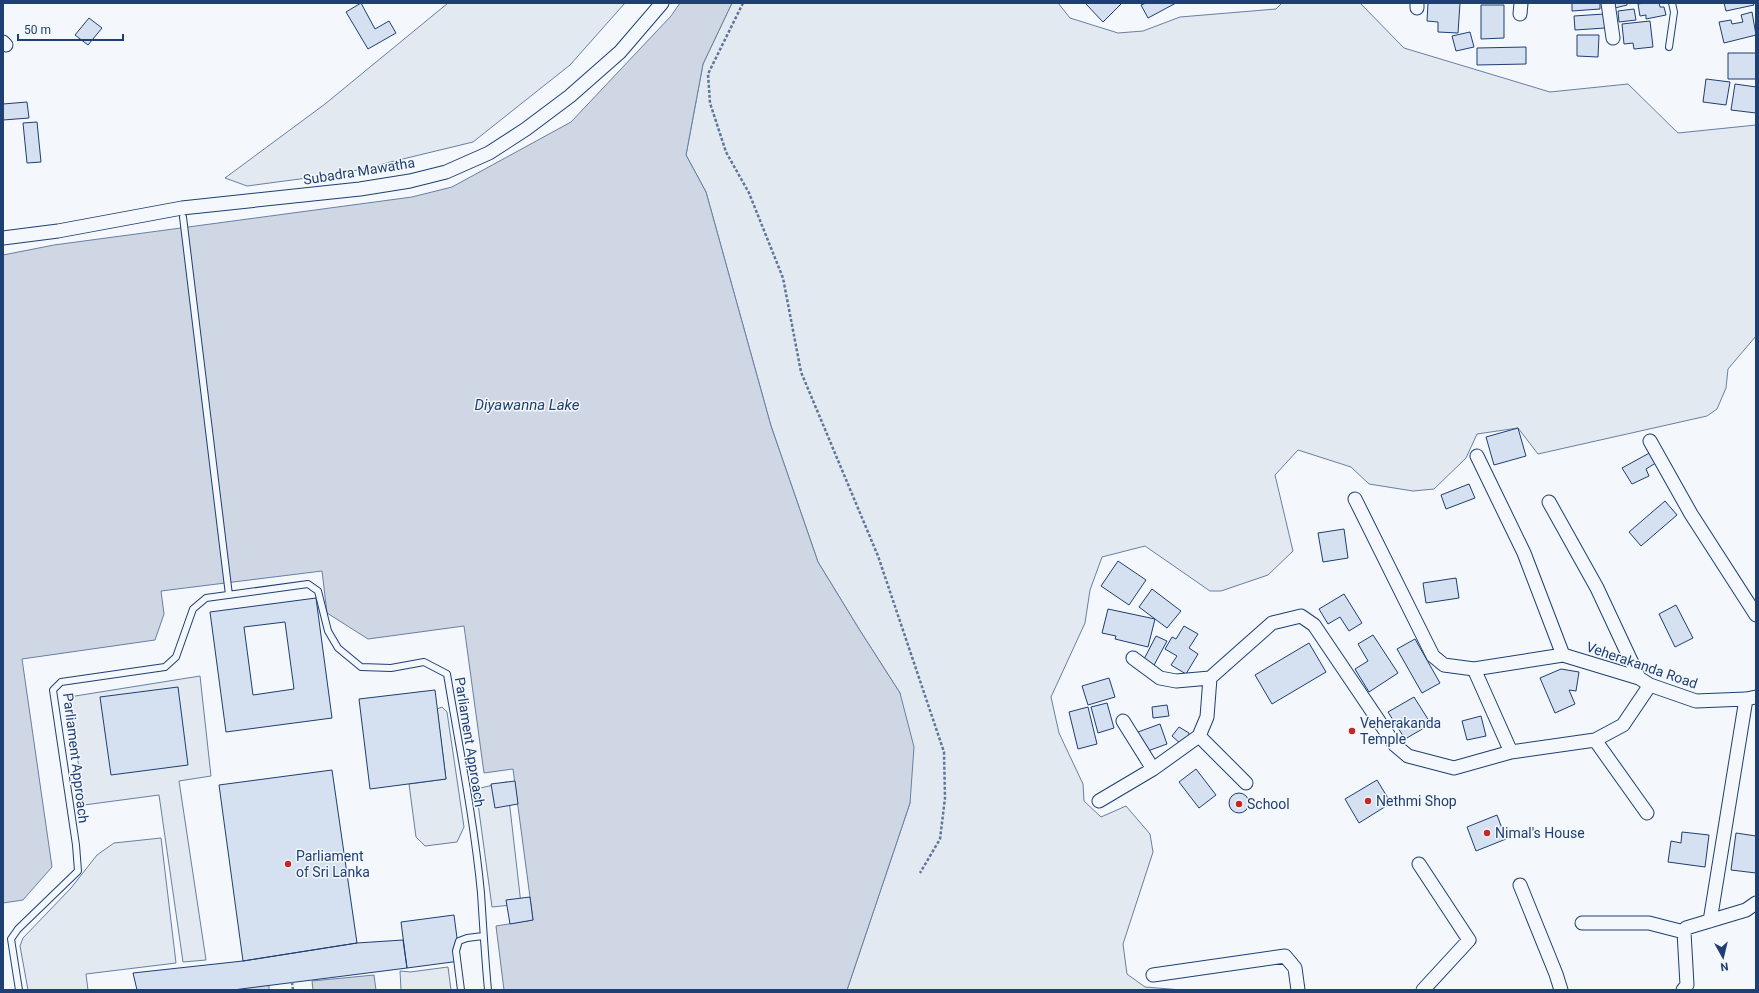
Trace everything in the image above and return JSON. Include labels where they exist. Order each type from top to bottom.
[{"type":"street","name":"Subadra Mawatha","points":[[3,238],[360,189],[410,181],[446,172],[489,153],[520,133],[570,96],[620,52],[662,3]]},
{"type":"street","points":[[1608,3],[1613,38]]},
{"type":"street","points":[[1650,441],[1691,514],[1756,615]]},
{"type":"street","points":[[1477,456],[1524,553],[1563,655]]},
{"type":"street","name":"Veherakanda Road","points":[[1355,499],[1433,656],[1444,665],[1474,669],[1563,655],[1639,678],[1650,685],[1696,701],[1751,698]]},
{"type":"street","points":[[1548,502],[1597,588],[1639,678]]},
{"type":"street","points":[[1133,658],[1160,678],[1176,681],[1210,678],[1272,624],[1300,616],[1314,625],[1396,745],[1408,756],[1454,768],[1511,752],[1595,740],[1623,725],[1650,685]]},
{"type":"street","points":[[1474,669],[1511,752]]},
{"type":"street","points":[[1098,801],[1153,769],[1199,736],[1207,717],[1210,678]]},
{"type":"street","points":[[1710,922],[1751,698]]},
{"type":"street","points":[[1123,721],[1153,769]]},
{"type":"street","points":[[1199,736],[1246,783]]},
{"type":"street","points":[[1595,740],[1647,813]]},
{"type":"street","points":[[1418,864],[1469,940],[1423,990]]},
{"type":"street","points":[[1520,885],[1561,990]]},
{"type":"street","points":[[1683,990],[1687,985],[1684,932],[1686,928],[1746,910],[1756,903]]},
{"type":"street","points":[[1582,923],[1649,923],[1684,932]]},
{"type":"street","points":[[1152,975],[1285,956],[1294,968],[1298,990]]},
{"type":"lane","points":[[1669,47],[1674,12],[1672,3]]},
{"type":"lane","points":[[183,213],[229,595]]},
{"type":"lane","name":"Parliament Approach","points":[[19,990],[11,939],[18,929],[78,871],[76,846],[53,690],[61,682],[165,667],[176,657],[193,609],[206,598],[308,584],[318,591],[328,631],[338,648],[361,667],[391,668],[424,662],[447,674],[481,893],[488,990]]},
{"type":"lane","points":[[461,990],[456,951],[460,941],[467,938],[483,936]]},
{"type":"path","points":[[743,3],[708,74],[710,103],[726,152],[749,193],[783,278],[801,372],[878,556],[944,752],[945,798],[940,839],[920,873]]},
{"type":"path","points":[[292,982],[293,990]]},
{"type":"shaded area","points":[[448,3],[625,3],[570,65],[473,142],[345,173],[247,186],[225,178],[325,104]]},
{"type":"shaded area","points":[[732,3],[1058,3],[1070,18],[1118,33],[1143,31],[1180,17],[1276,9],[1282,3],[1360,3],[1404,48],[1550,92],[1628,84],[1678,133],[1756,125],[1756,336],[1728,369],[1726,388],[1717,409],[1707,416],[1538,454],[1518,428],[1477,434],[1466,458],[1434,489],[1413,491],[1369,484],[1351,467],[1298,450],[1275,475],[1293,551],[1268,575],[1221,591],[1210,591],[1145,546],[1102,557],[1090,590],[1085,623],[1051,697],[1059,733],[1083,784],[1084,801],[1101,817],[1126,806],[1150,834],[1153,852],[1123,944],[1127,974],[1145,987],[1182,990],[847,990],[910,803],[900,693],[818,562],[771,426],[706,192],[686,155],[703,64]]},
{"type":"shaded area","points":[[200,676],[211,776],[179,781],[206,960],[183,962],[159,795],[84,805],[69,697]]},
{"type":"shaded area","points":[[442,707],[447,712],[464,827],[457,842],[425,846],[416,837],[409,784],[446,779],[437,709]]},
{"type":"shaded area","points":[[507,782],[521,904],[492,907],[476,789]]},
{"type":"shaded area","points":[[161,838],[176,963],[86,974],[88,990],[28,990],[20,946],[23,938],[71,888],[97,855],[114,843]]},
{"type":"shaded area","points":[[448,967],[451,990],[401,990],[400,971],[410,972]]},
{"type":"water","name":"Diyawanna Lake","points":[[680,3],[732,3],[703,64],[686,155],[706,192],[771,426],[818,562],[900,693],[914,747],[910,803],[847,990],[504,990],[496,926],[533,920],[513,769],[484,773],[464,626],[368,639],[327,613],[322,571],[161,591],[164,614],[155,640],[22,659],[52,867],[23,900],[3,903],[3,255],[54,245],[412,197],[452,187],[571,122],[671,16]]},
{"type":"water","points":[[374,975],[376,990],[313,990],[312,981]]},
{"type":"water","points":[[269,985],[269,990],[223,990]]},
{"type":"building","points":[[361,3],[375,29],[389,21],[396,33],[368,49],[346,12]]},
{"type":"building","points":[[1085,3],[1122,3],[1103,22]]},
{"type":"building","points":[[1146,3],[1176,3],[1148,18],[1141,5]]},
{"type":"building","points":[[1428,3],[1460,3],[1458,33],[1438,32],[1438,22],[1427,21]]},
{"type":"building","points":[[1572,3],[1600,3],[1600,9],[1572,11]]},
{"type":"building","points":[[1614,3],[1627,3],[1627,5],[1615,8]]},
{"type":"building","points":[[1659,3],[1660,7],[1664,7],[1666,15],[1646,19],[1646,15],[1640,16],[1638,4]]},
{"type":"building","points":[[1724,3],[1753,3],[1754,5],[1726,11]]},
{"type":"building","points":[[1481,5],[1504,5],[1504,38],[1481,39]]},
{"type":"building","points":[[1634,9],[1636,20],[1619,22],[1618,11]]},
{"type":"building","points":[[1752,12],[1756,35],[1724,43],[1719,22],[1731,20],[1732,24],[1743,22],[1741,15]]},
{"type":"building","points":[[1604,14],[1605,28],[1575,30],[1574,16]]},
{"type":"building","points":[[89,18],[102,28],[88,45],[75,35]]},
{"type":"building","points":[[1650,21],[1653,47],[1634,49],[1633,43],[1624,44],[1622,24]]},
{"type":"building","points":[[1470,32],[1474,47],[1456,51],[1452,36]]},
{"type":"building","points":[[1577,35],[1599,35],[1598,57],[1577,56]]},
{"type":"building","points":[[1526,47],[1526,64],[1477,65],[1477,48]]},
{"type":"building","points":[[1728,53],[1756,53],[1756,79],[1728,79]]},
{"type":"building","points":[[1706,79],[1730,82],[1726,105],[1703,102]]},
{"type":"building","points":[[1735,84],[1756,87],[1756,113],[1731,110]]},
{"type":"building","points":[[27,102],[29,118],[3,120],[3,104]]},
{"type":"building","points":[[37,122],[41,162],[27,163],[23,123]]},
{"type":"building","points":[[1518,428],[1526,456],[1494,465],[1486,437]]},
{"type":"building","points":[[1653,451],[1659,461],[1646,469],[1649,476],[1632,484],[1622,468]]},
{"type":"building","points":[[1469,484],[1475,498],[1446,509],[1441,495]]},
{"type":"building","points":[[1665,501],[1677,515],[1641,546],[1629,532]]},
{"type":"building","points":[[1344,529],[1348,558],[1323,562],[1318,533]]},
{"type":"building","points":[[1118,561],[1146,580],[1129,605],[1101,586]]},
{"type":"building","points":[[1456,578],[1459,598],[1426,603],[1423,583]]},
{"type":"building","points":[[1152,589],[1181,611],[1167,628],[1139,607]]},
{"type":"building","points":[[1344,594],[1362,623],[1349,631],[1340,617],[1328,624],[1319,609]]},
{"type":"building","points":[[316,598],[332,718],[226,732],[210,612]],"holes":[[[285,622],[294,689],[253,695],[244,627]]]},
{"type":"building","points":[[1676,605],[1693,638],[1675,647],[1659,614]]},
{"type":"building","points":[[1108,609],[1155,619],[1148,647],[1115,639],[1116,636],[1102,633]]},
{"type":"building","points":[[1184,626],[1198,634],[1189,648],[1198,654],[1186,674],[1171,665],[1177,656],[1165,649],[1172,637],[1176,639]]},
{"type":"building","points":[[1373,635],[1398,673],[1369,692],[1355,669],[1368,661],[1358,644]]},
{"type":"building","points":[[1156,636],[1167,641],[1153,667],[1143,661]]},
{"type":"building","points":[[1415,639],[1440,683],[1422,693],[1397,649]]},
{"type":"building","points":[[1309,643],[1326,672],[1272,704],[1255,675]]},
{"type":"building","points":[[1561,669],[1579,672],[1576,691],[1569,690],[1575,704],[1555,713],[1540,678]]},
{"type":"building","points":[[1109,678],[1115,697],[1088,705],[1082,686]]},
{"type":"building","points":[[178,687],[188,765],[111,775],[100,697]]},
{"type":"building","points":[[435,690],[446,779],[370,789],[359,699]]},
{"type":"building","points":[[1414,697],[1431,724],[1405,739],[1388,712]]},
{"type":"building","points":[[1107,703],[1114,728],[1098,733],[1091,707]]},
{"type":"building","points":[[1167,705],[1169,716],[1153,718],[1152,707]]},
{"type":"building","points":[[1088,707],[1097,744],[1078,749],[1069,712]]},
{"type":"building","points":[[1481,716],[1486,736],[1467,740],[1462,721]]},
{"type":"building","points":[[1160,724],[1167,744],[1145,752],[1138,732]]},
{"type":"building","points":[[1179,727],[1189,733],[1189,741],[1182,745],[1172,736]]},
{"type":"building","points":[[1196,769],[1216,795],[1199,808],[1179,782]]},
{"type":"building","name":"Parliament of Sri Lanka","points":[[332,770],[357,943],[243,961],[219,785]]},
{"type":"building","name":"Nethmi Shop","points":[[1377,780],[1391,803],[1359,823],[1345,799]]},
{"type":"building","points":[[515,781],[518,804],[495,808],[491,784]]},
{"type":"building","name":"School","points":[[1239,793],[1246,796],[1249,803],[1246,810],[1239,813],[1232,810],[1229,803],[1232,796]]},
{"type":"building","name":"Nimal's House","points":[[1497,815],[1506,839],[1476,851],[1467,827]]},
{"type":"building","points":[[1682,832],[1709,835],[1705,867],[1668,862],[1671,841],[1681,843]]},
{"type":"building","points":[[1736,833],[1756,836],[1756,873],[1731,870]]},
{"type":"building","points":[[530,897],[533,920],[510,924],[506,900]]},
{"type":"building","points":[[454,915],[460,961],[407,968],[401,922]]},
{"type":"building","points":[[403,940],[407,968],[233,990],[137,990],[133,973],[243,961],[357,943]]},
{"type":"place","name":"Veherakanda Temple","points":[[1352,731]]},
{"type":"place","name":"Nethmi Shop","points":[[1368,801]]},
{"type":"place","name":"School","points":[[1239,804]]},
{"type":"place","name":"Nimal's House","points":[[1487,833]]},
{"type":"place","name":"Parliament of Sri Lanka","points":[[288,864]]}]
